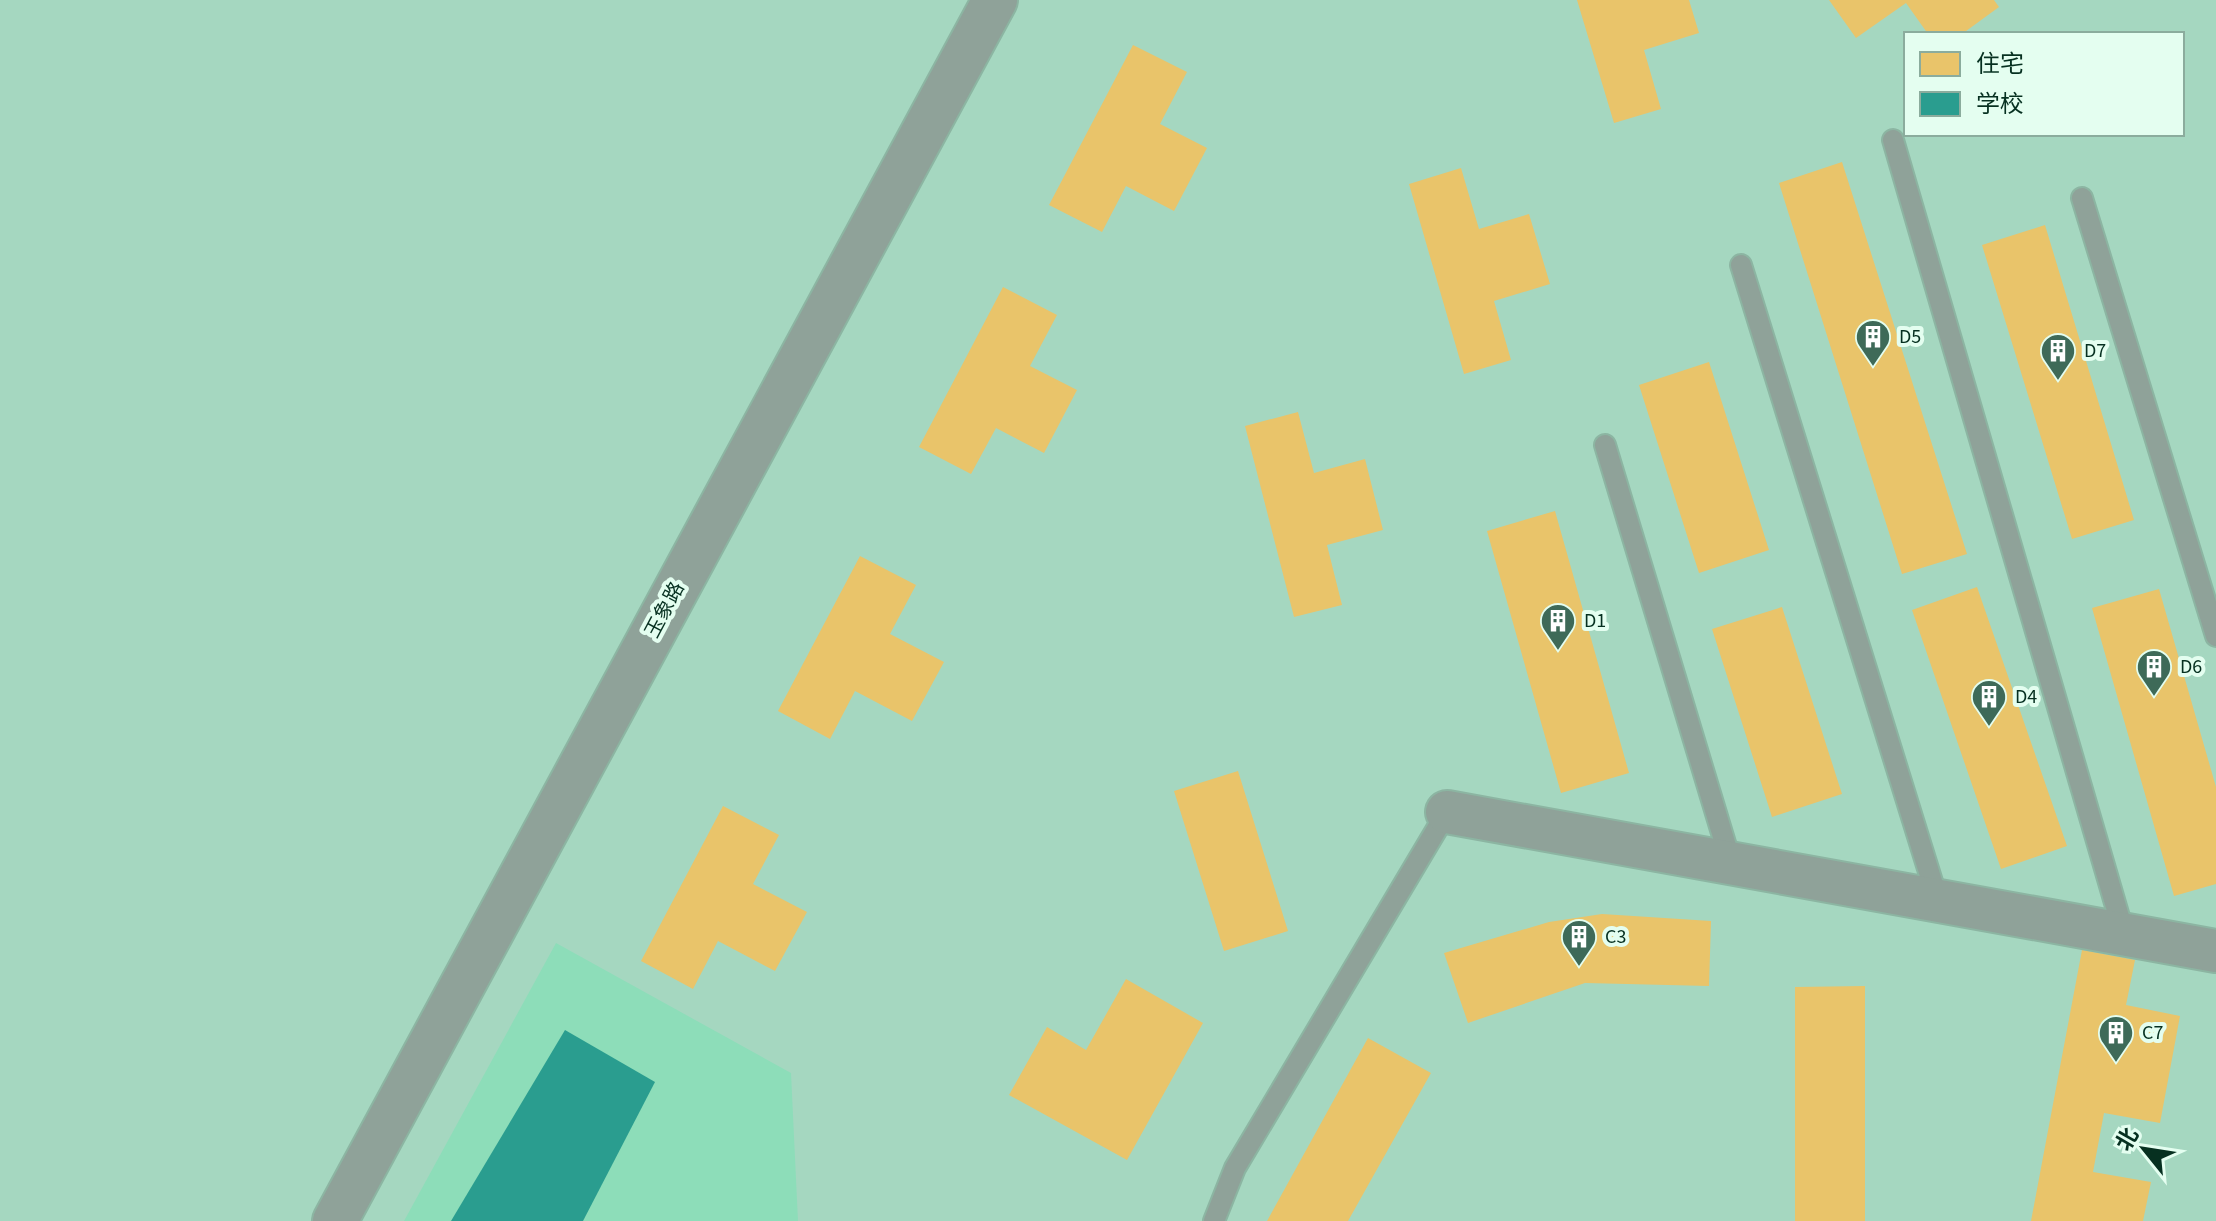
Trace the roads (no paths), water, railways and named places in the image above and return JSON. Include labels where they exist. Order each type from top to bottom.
[{"type":"street","name":"玉象路","points":[[335,1221],[995,0]]},
{"type":"street","name":"玉象路","points":[[358,1221],[1018,0]]},
{"type":"street","points":[[1447,812],[2216,951]]},
{"type":"lane","points":[[1893,140],[2124,934]]},
{"type":"lane","points":[[2082,198],[2216,636]]},
{"type":"lane","points":[[1741,265],[1938,901]]},
{"type":"lane","points":[[1605,445],[1731,863]]},
{"type":"lane","points":[[1214,1221],[1235,1168],[1447,812]]},
{"type":"place","name":"D5","points":[[1873,368]]},
{"type":"place","name":"D7","points":[[2058,382]]},
{"type":"place","name":"D1","points":[[1558,652]]},
{"type":"place","name":"D6","points":[[2154,698]]},
{"type":"place","name":"D4","points":[[1989,728]]},
{"type":"place","name":"C3","points":[[1579,968]]},
{"type":"place","name":"C7","points":[[2116,1064]]}]
